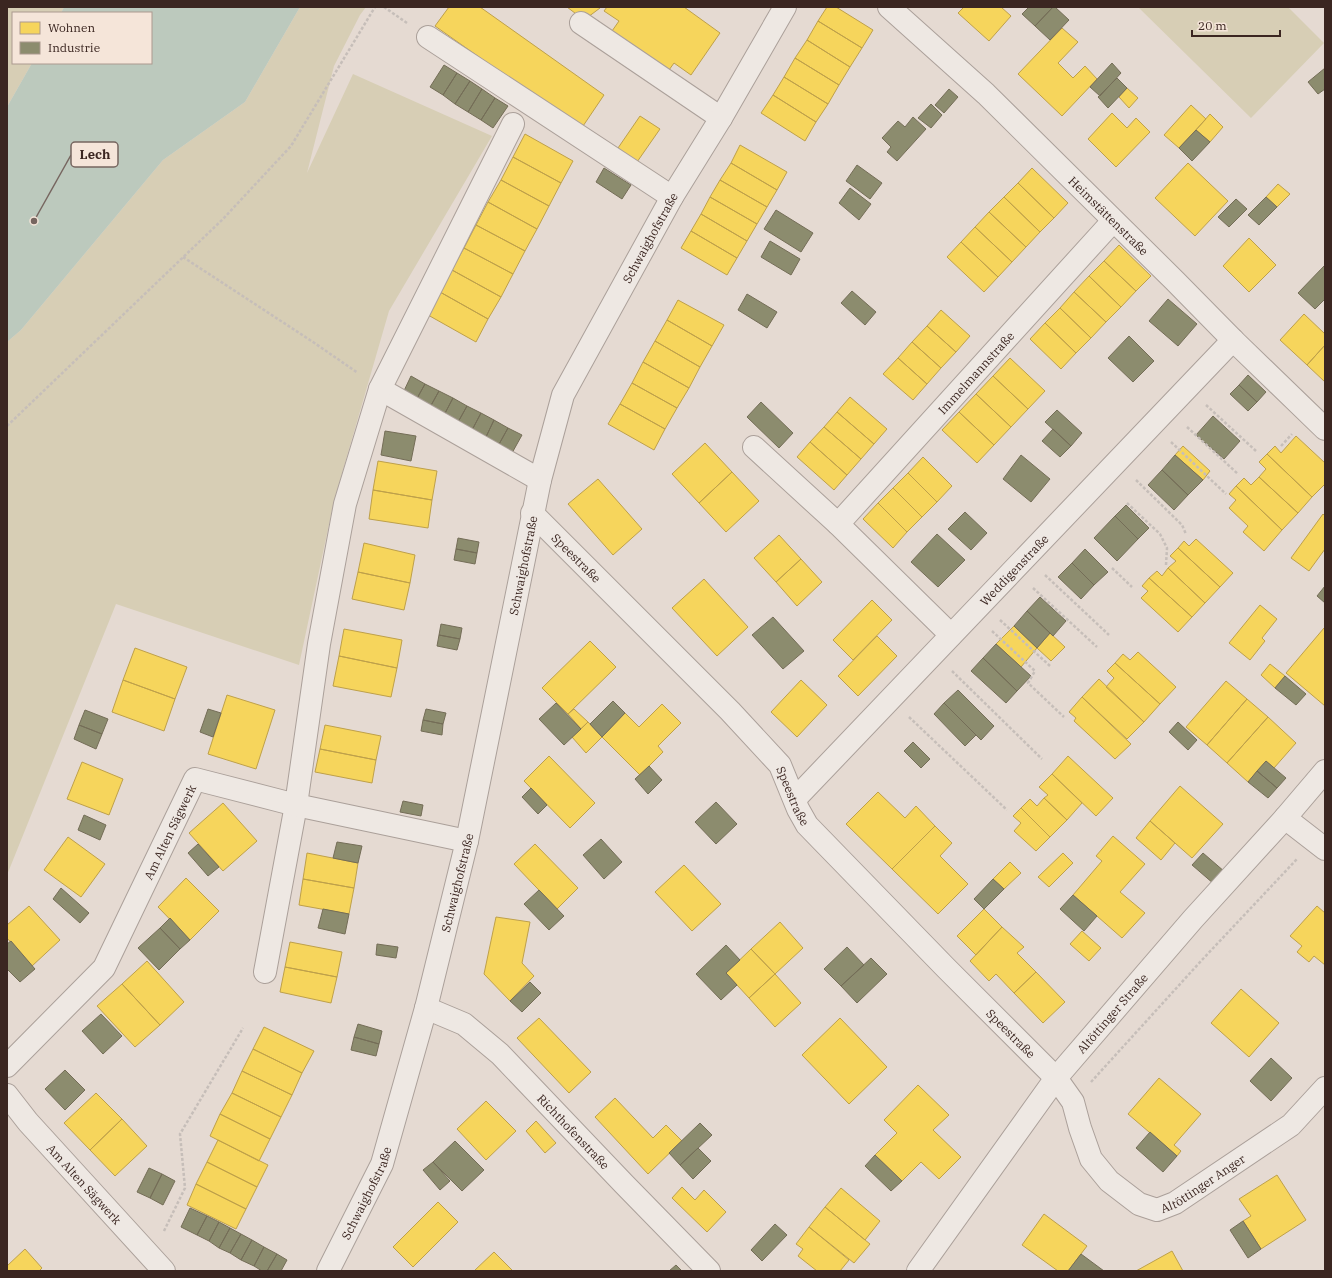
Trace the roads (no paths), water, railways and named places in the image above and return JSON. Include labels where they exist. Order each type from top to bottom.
[{"type":"street","name":"Schwaighofstraße","points":[[328,1271],[382,1164],[426,1008],[466,841],[532,513],[563,396],[672,197],[721,118],[785,7]]},
{"type":"street","name":"Heimstättenstraße","points":[[889,7],[986,94],[1233,340],[1325,429]]},
{"type":"street","points":[[587,18],[602,38],[721,118]]},
{"type":"street","points":[[428,37],[672,197]]},
{"type":"street","points":[[265,972],[296,804],[319,644],[346,504],[380,389],[513,124]]},
{"type":"street","name":"Immelmannstraße","points":[[838,524],[1113,221]]},
{"type":"street","name":"Weddigenstraße","points":[[794,799],[1233,340]]},
{"type":"street","points":[[380,389],[540,480]]},
{"type":"street","points":[[754,447],[838,524],[951,635]]},
{"type":"street","name":"Speestraße","points":[[532,513],[720,700],[780,765],[798,809],[807,825],[940,963],[1056,1078]]},
{"type":"street","name":"Altöttinger Straße","points":[[918,1271],[1056,1078],[1193,919],[1285,818],[1325,771]]},
{"type":"street","name":"Am Alten Sägwerk","points":[[7,1066],[104,968],[195,779],[296,804],[466,841]]},
{"type":"street","points":[[1285,818],[1320,845]]},
{"type":"street","name":"Richthofenstraße","points":[[426,1008],[464,1024],[500,1054],[709,1271]]},
{"type":"street","name":"Altöttinger Anger","points":[[1056,1078],[1073,1102],[1091,1159],[1109,1181],[1139,1204],[1157,1210],[1175,1203],[1291,1125],[1325,1088]]},
{"type":"street","name":"Am Alten Sägwerk","points":[[7,1096],[28,1122],[164,1271]]},
{"type":"place","name":"Lech","points":[[34,221]]}]
